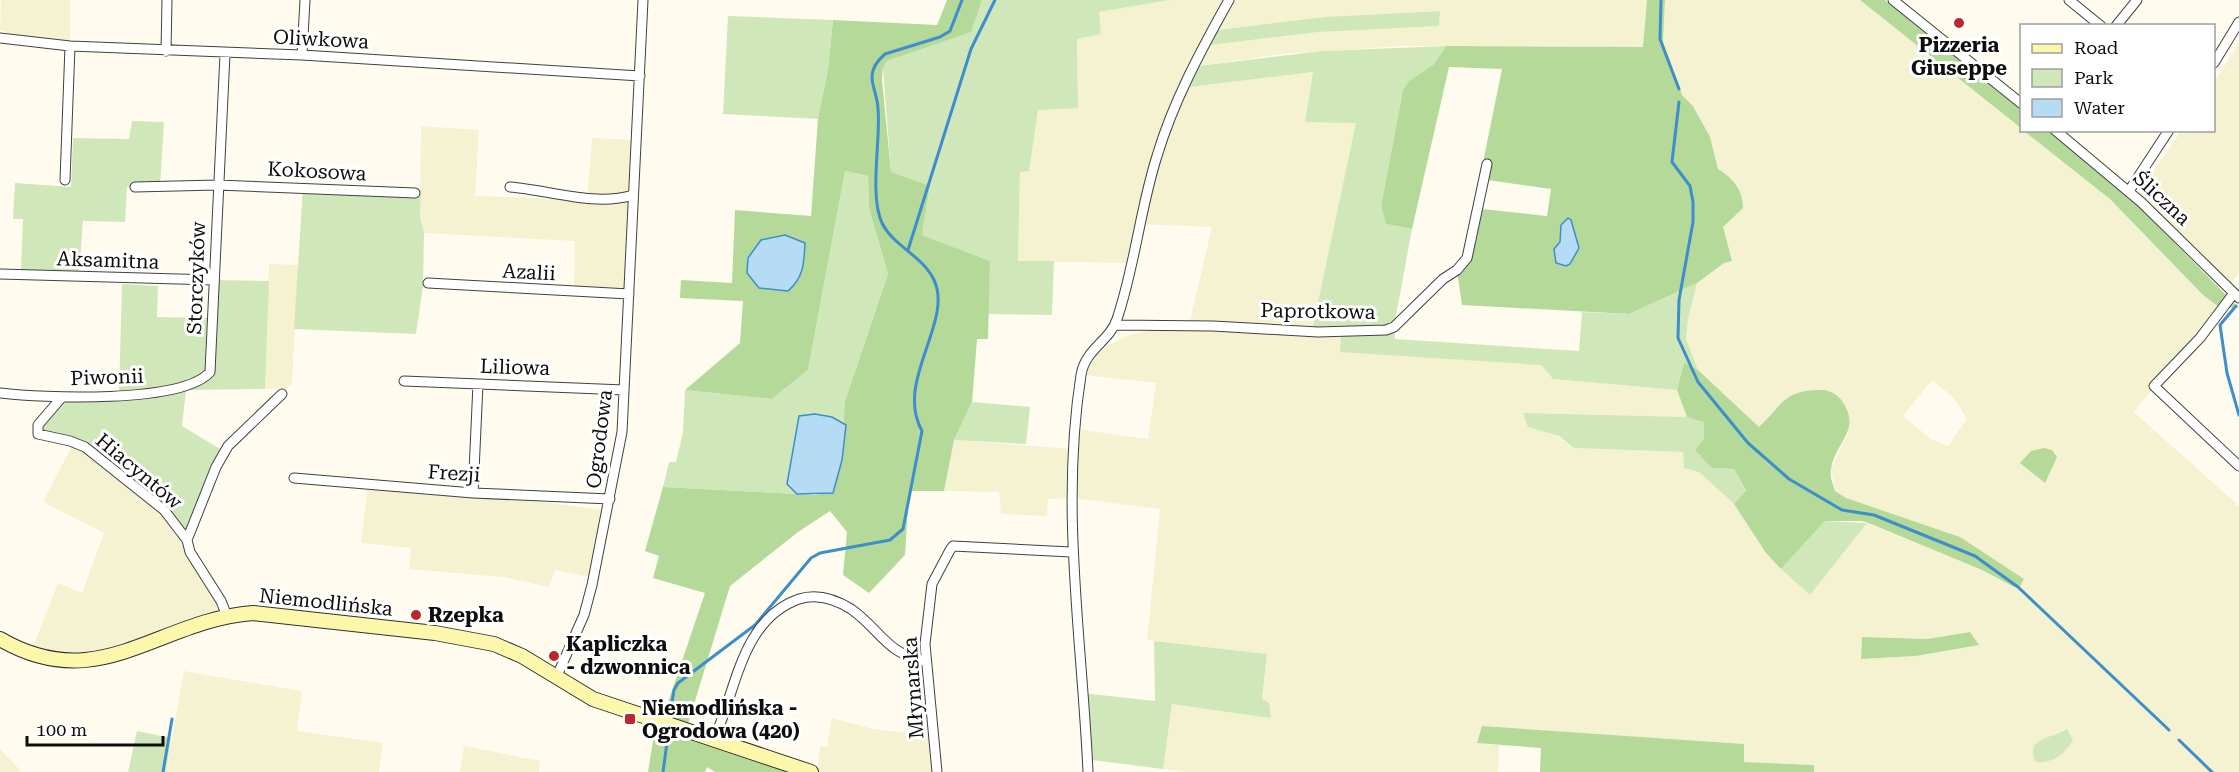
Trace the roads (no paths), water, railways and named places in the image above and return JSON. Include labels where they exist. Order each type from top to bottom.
[{"type":"main road","name":"Niemodlińska","points":[[0,639],[23,651],[52,660],[90,661],[116,655],[227,616],[273,614],[467,638],[512,651],[593,699],[811,772]]},
{"type":"street","points":[[166,51],[167,0]]},
{"type":"street","points":[[302,55],[305,0]]},
{"type":"street","name":"Ogrodowa","points":[[556,678],[584,615],[610,499],[622,432],[643,0]]},
{"type":"street","points":[[1088,772],[1071,552],[1074,449],[1081,374],[1090,351],[1115,325],[1142,212],[1168,123],[1228,0]]},
{"type":"street","points":[[1893,0],[2020,102]]},
{"type":"street","points":[[2069,0],[2099,24]]},
{"type":"street","points":[[2118,24],[2137,0]]},
{"type":"street","points":[[2215,61],[2239,22]]},
{"type":"street","name":"Oliwkowa","points":[[0,38],[70,46],[225,54],[302,55],[640,75]]},
{"type":"street","points":[[65,180],[70,46]]},
{"type":"street","name":"Storczyków","points":[[210,372],[217,185],[225,54]]},
{"type":"street","name":"Śliczna","points":[[2057,132],[2129,191],[2236,296]]},
{"type":"street","points":[[2129,191],[2168,132]]},
{"type":"street","name":"Paprotkowa","points":[[1115,325],[1323,332],[1386,330],[1394,327],[1443,279],[1464,263],[1478,215],[1487,164]]},
{"type":"street","points":[[135,187],[217,185]]},
{"type":"street","name":"Kokosowa","points":[[217,185],[415,193]]},
{"type":"street","points":[[510,187],[603,199],[620,199],[633,195]]},
{"type":"street","name":"Aksamitna","points":[[0,274],[214,280]]},
{"type":"street","name":"Azalii","points":[[428,284],[629,294]]},
{"type":"street","points":[[2236,296],[2154,386],[2239,466]]},
{"type":"street","name":"Piwonii","points":[[0,393],[62,397],[154,393],[193,384],[210,372]]},
{"type":"street","name":"Liliowa","points":[[404,381],[624,390]]},
{"type":"street","points":[[473,493],[478,384]]},
{"type":"street","points":[[227,616],[221,600],[190,552],[187,540],[216,467],[228,446],[282,394]]},
{"type":"street","name":"Hiacyntów","points":[[62,397],[38,425],[38,434],[85,447],[164,510],[187,540]]},
{"type":"street","name":"Frezji","points":[[294,478],[473,493],[610,499]]},
{"type":"street","name":"Młynarska","points":[[937,772],[925,661],[932,584],[953,546],[1071,552]]},
{"type":"street","points":[[714,740],[733,684],[752,641],[764,622],[788,603],[814,597],[836,600],[852,610],[904,657],[925,661]]},
{"type":"water","points":[[1568,218],[1571,220],[1579,248],[1570,264],[1566,266],[1556,263],[1554,249],[1560,242],[1561,225]]},
{"type":"water","points":[[785,235],[805,243],[800,275],[788,291],[759,288],[747,273],[748,258],[761,240]]},
{"type":"water","points":[[815,414],[832,417],[846,425],[842,460],[833,493],[797,494],[787,484],[799,416]]},
{"type":"waterway","points":[[669,721],[674,690],[678,683],[755,625],[811,558],[820,553],[890,540],[903,529],[922,431],[915,412],[915,392],[937,314],[938,296],[934,280],[929,272],[887,231],[878,211],[876,183],[879,121],[872,73],[885,54],[940,37],[950,31],[962,0]]},
{"type":"waterway","points":[[908,250],[971,49],[995,0]]},
{"type":"waterway","points":[[1661,0],[1660,39],[1679,89]]},
{"type":"waterway","points":[[1679,102],[1672,162],[1690,186],[1693,222],[1679,300],[1678,338],[1698,382],[1748,443],[1789,479],[1842,510],[1874,515],[1975,556],[2018,587],[2169,730]]},
{"type":"waterway","points":[[2236,306],[2220,325],[2227,373],[2239,415]]},
{"type":"waterway","points":[[163,772],[172,719]]},
{"type":"waterway","points":[[663,772],[669,728]]},
{"type":"waterway","points":[[2179,740],[2212,772]]},
{"type":"place","name":"Pizzeria Giuseppe","points":[[1959,23]]},
{"type":"place","name":"Rzepka","points":[[416,615]]},
{"type":"place","name":"Kapliczka - dzwonnica","points":[[554,656]]},
{"type":"place","name":"Niemodlińska - Ogrodowa (420)","points":[[630,719]]}]
